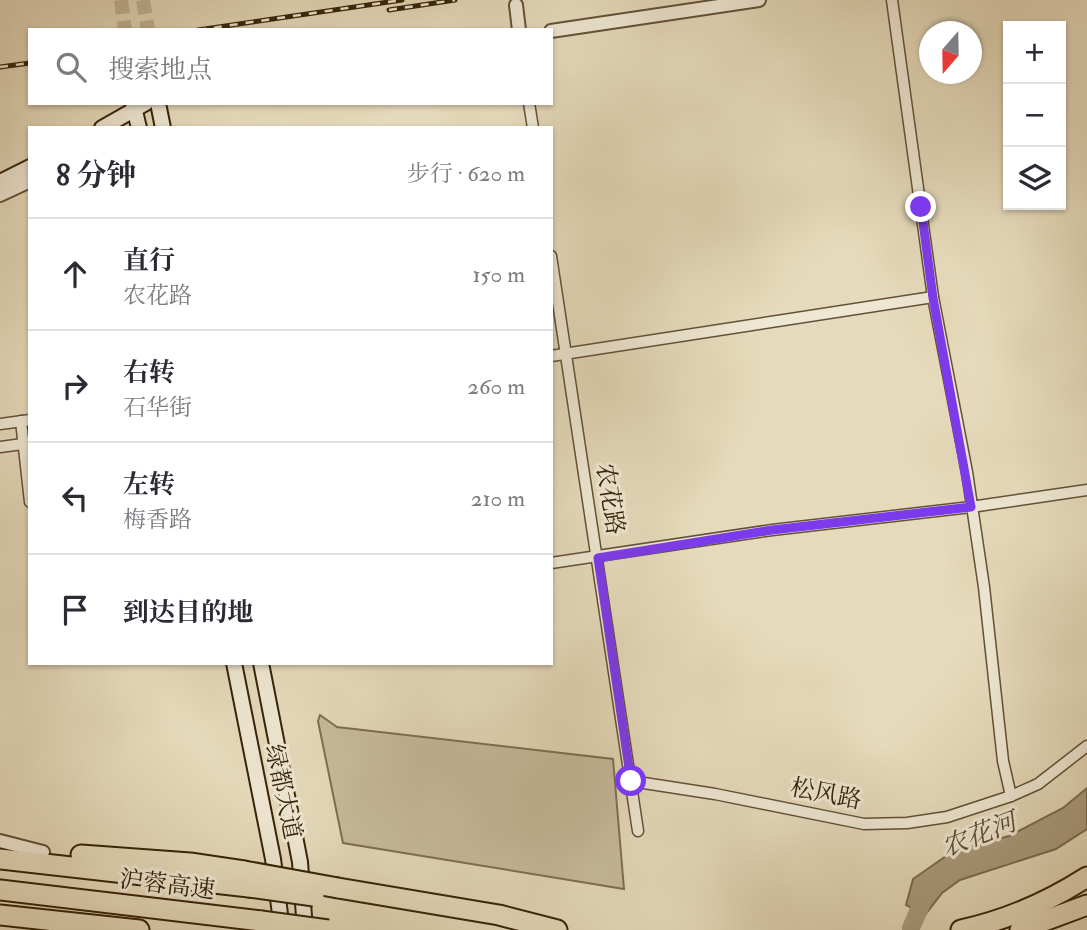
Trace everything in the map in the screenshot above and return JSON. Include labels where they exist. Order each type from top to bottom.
[{"type":"highway","points":[[0,849],[21,855],[43,852],[190,863],[246,879]]},
{"type":"highway","points":[[0,859],[246,879],[555,930]]},
{"type":"highway","points":[[961,930],[998,922],[1058,896],[1087,877]]},
{"type":"highway","name":"沪蓉高速","points":[[0,890],[328,930]]},
{"type":"highway","points":[[1020,930],[1087,905]]},
{"type":"highway","name":"沪蓉高速","points":[[0,915],[139,930]]},
{"type":"main road","points":[[149,105],[162,124]]},
{"type":"main road","points":[[106,126],[149,105]]},
{"type":"main road","points":[[140,126],[149,105]]},
{"type":"main road","points":[[0,182],[28,168]]},
{"type":"main road","name":"绿都大道","points":[[234,665],[274,859],[282,930]]},
{"type":"main road","name":"绿都大道","points":[[261,665],[300,862],[305,930]]},
{"type":"street","points":[[553,31],[759,0]]},
{"type":"street","points":[[892,0],[933,298],[984,587],[1003,761],[1011,796]]},
{"type":"street","points":[[516,5],[519,28]]},
{"type":"street","points":[[529,105],[533,126]]},
{"type":"street","points":[[0,195],[28,182]]},
{"type":"street","name":"农花路","points":[[553,269],[638,831]]},
{"type":"street","points":[[553,356],[933,298]]},
{"type":"street","points":[[0,424],[26,421],[28,463]]},
{"type":"street","points":[[0,447],[27,444]]},
{"type":"street","points":[[553,563],[772,530],[971,507],[1087,490]]},
{"type":"street","name":"松风路","points":[[631,781],[715,794],[864,824],[907,823],[947,817],[1011,796],[1038,784],[1087,746]]},
{"type":"street","points":[[0,841],[43,852]]},
{"type":"shaded area","points":[[320,715],[337,727],[613,759],[624,889],[343,843],[318,721]]},
{"type":"shaded area","points":[[1087,788],[1087,829],[1056,849],[960,880],[942,893],[925,915],[906,905],[913,879],[952,852],[1009,836],[1063,808]]},
{"type":"waterway","name":"农花河","points":[[911,928],[927,891]]},
{"type":"tunnel","points":[[121,0],[125,28]]},
{"type":"tunnel","points":[[143,0],[148,28]]},
{"type":"railway","points":[[212,28],[402,0]]},
{"type":"railway","points":[[389,10],[455,0]]},
{"type":"railway","points":[[0,67],[28,63]]},
{"type":"route","points":[[631,781],[598,558],[772,530],[971,507],[967,472],[933,298],[921,207]]}]
